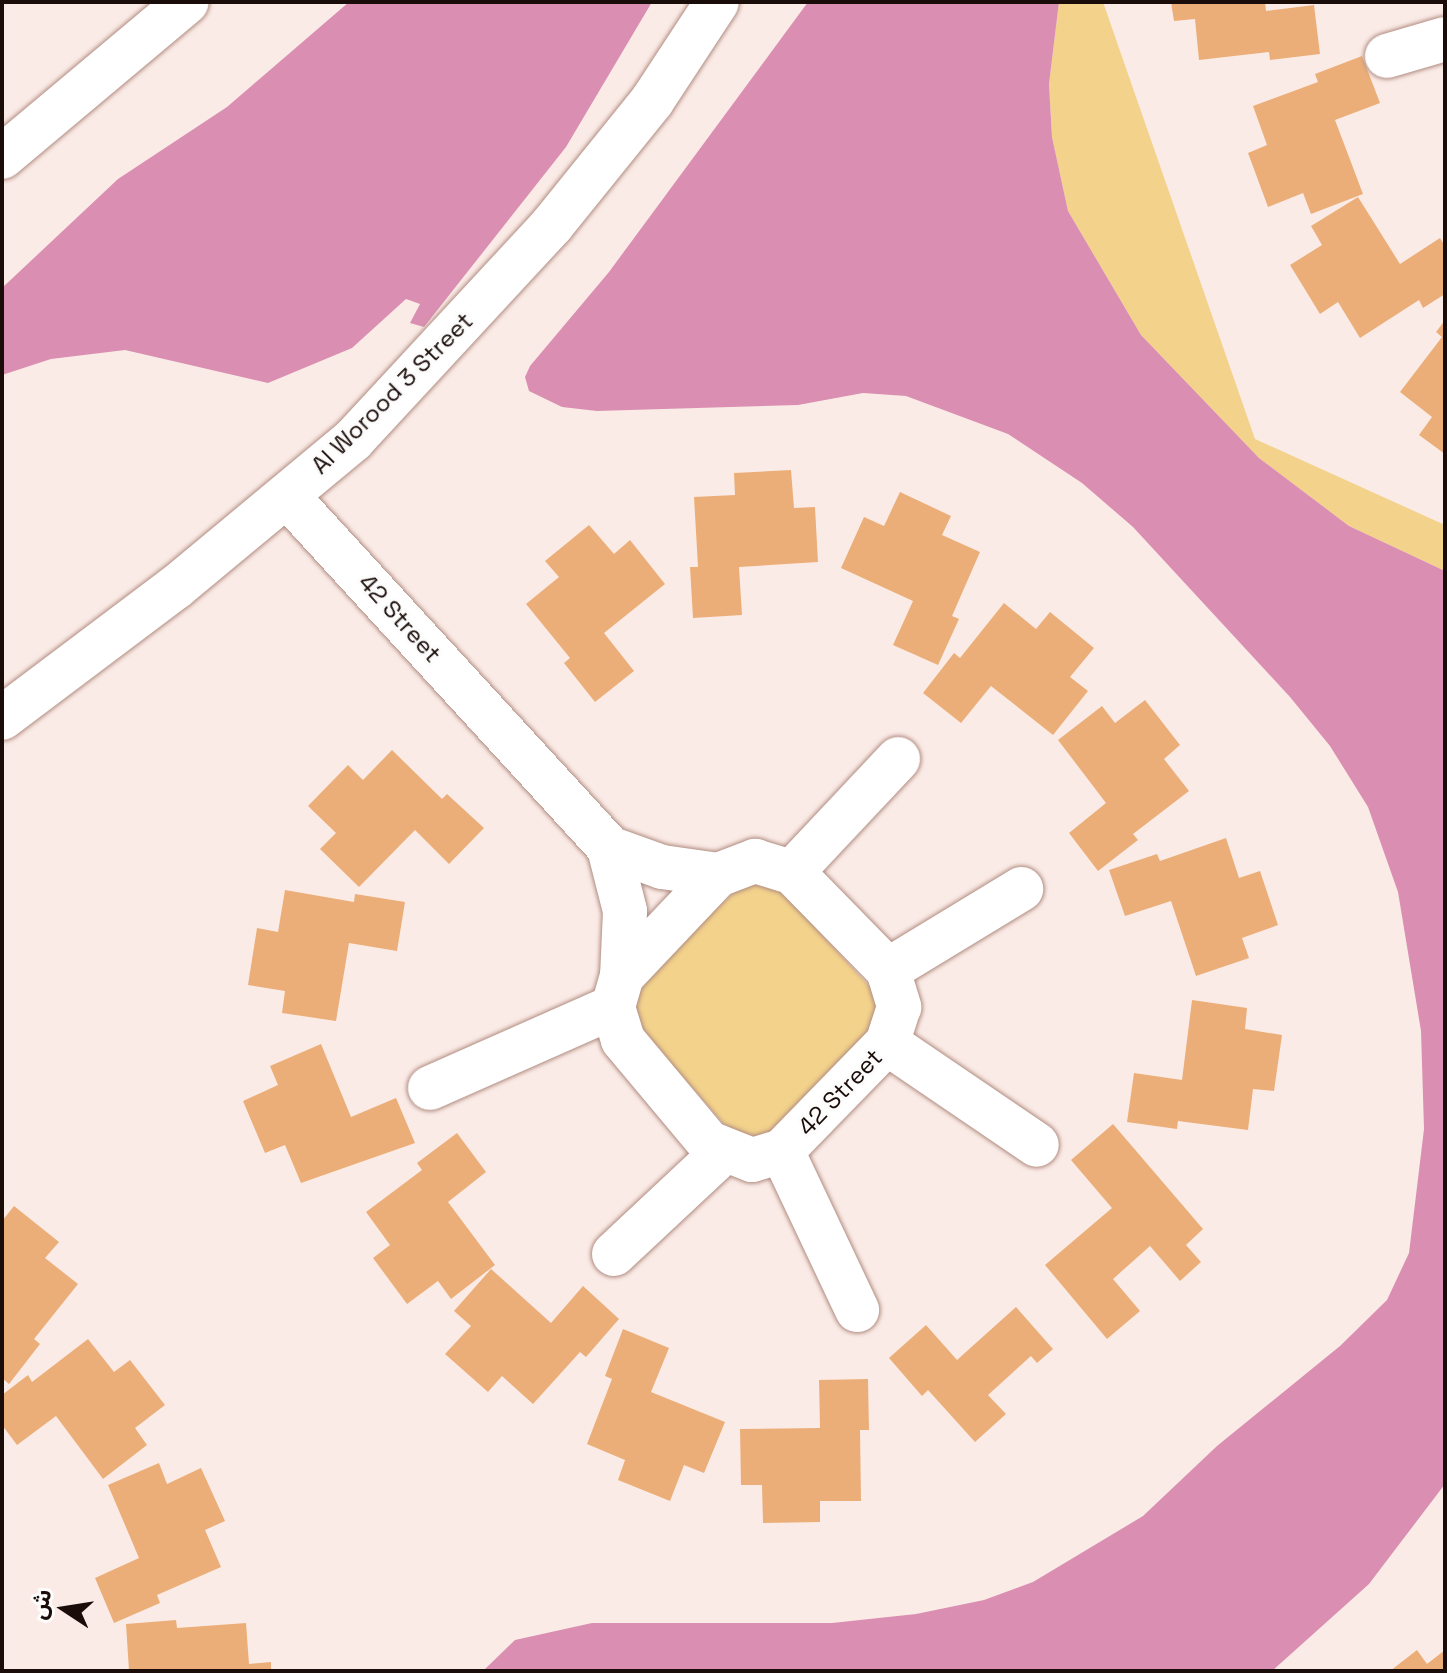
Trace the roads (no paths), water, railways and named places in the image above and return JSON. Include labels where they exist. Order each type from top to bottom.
[{"type":"street","points":[[2,157],[187,2]]},
{"type":"street","points":[[652,101],[691,2]]},
{"type":"street","name":"Al Worood 3 Street","points":[[2,718],[61,678],[353,440],[552,225],[652,101],[717,2]]},
{"type":"street","points":[[1387,56],[1445,39]]},
{"type":"street","name":"42 Street","points":[[287,496],[609,848],[662,867],[718,875]]},
{"type":"street","points":[[792,872],[898,759]]},
{"type":"street","name":"42 Street","points":[[609,848],[625,911],[617,992],[623,1040],[709,1143],[722,1153],[752,1160],[782,1151],[887,1043],[899,1007],[888,970],[792,872],[755,861],[718,875],[617,992]]},
{"type":"street","points":[[888,970],[1021,889]]},
{"type":"street","points":[[430,1088],[617,992]]},
{"type":"street","points":[[887,1043],[1037,1145]]},
{"type":"street","points":[[782,1151],[857,1310]]},
{"type":"street","points":[[614,1254],[722,1153]]}]
